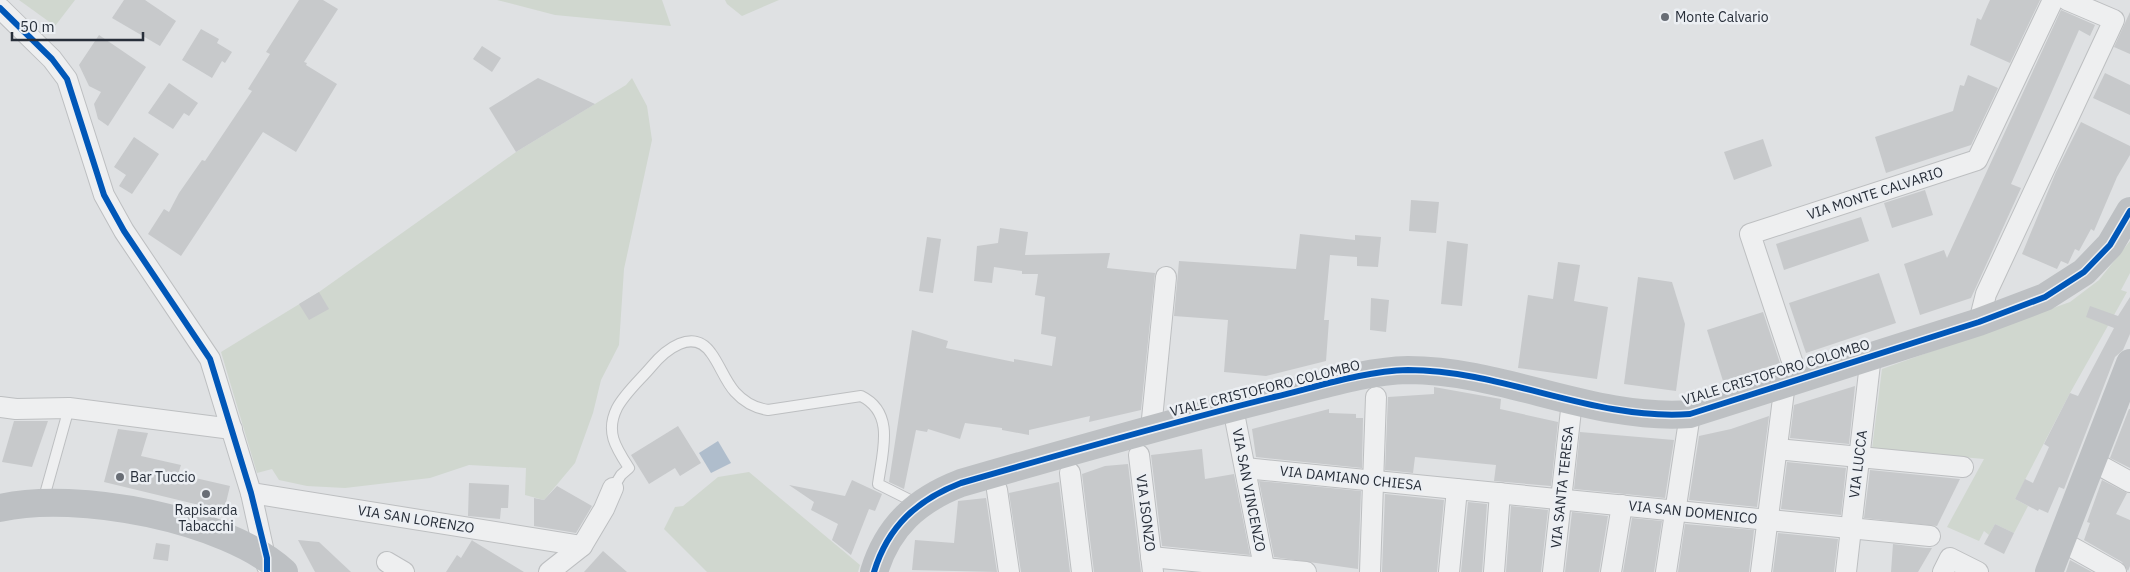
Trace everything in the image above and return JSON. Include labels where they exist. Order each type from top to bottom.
[{"type":"street","name":"VIA MONTE CALVARIO","points":[[1791,381],[1750,234],[1977,160],[2053,0]]},
{"type":"street","points":[[1979,322],[1986,294],[2114,20],[2067,0]]},
{"type":"street","points":[[0,8],[52,59],[66,79],[104,195],[124,231],[210,359],[251,493],[271,568]]},
{"type":"street","name":"VIALE CRISTOFORO COLOMBO","points":[[874,572],[880,554],[892,534],[918,504],[940,491],[961,483],[1151,429],[1378,373],[1406,370],[1436,371],[1474,378],[1614,411],[1644,415],[1690,414],[1979,322],[2045,298],[2084,272],[2110,245],[2130,211]]},
{"type":"street","points":[[1151,429],[1166,277]]},
{"type":"street","name":"VIA LUCCA","points":[[1846,572],[1871,355]]},
{"type":"street","points":[[2049,572],[2130,363]]},
{"type":"street","points":[[1762,572],[1777,449],[1791,381]]},
{"type":"street","points":[[1370,572],[1376,397]]},
{"type":"street","name":"VIA SANTA TERESA","points":[[1553,572],[1572,401]]},
{"type":"street","points":[[0,407],[16,409],[69,408],[232,429]]},
{"type":"street","name":"VIA SAN VINCENZO","points":[[1233,408],[1264,570]]},
{"type":"street","points":[[1666,572],[1690,414]]},
{"type":"street","points":[[1777,449],[1963,467]]},
{"type":"street","name":"VIA ISONZO","points":[[1139,455],[1152,564]]},
{"type":"street","points":[[2092,461],[2130,482]]},
{"type":"street","name":"VIA DAMIANO CHIESA","points":[[1245,468],[1457,489]]},
{"type":"street","points":[[1070,473],[1082,572]]},
{"type":"street","points":[[549,572],[582,546],[604,509],[613,488]]},
{"type":"street","points":[[1449,572],[1457,489]]},
{"type":"street","name":"VIA SAN DOMENICO","points":[[1457,489],[1930,536]]},
{"type":"street","points":[[997,490],[1009,572]]},
{"type":"street","name":"VIA SAN LORENZO","points":[[251,493],[582,546]]},
{"type":"street","points":[[1494,572],[1500,493]]},
{"type":"street","points":[[0,508],[42,502],[94,505],[206,527],[238,540],[271,568]]},
{"type":"street","points":[[1611,572],[1622,505]]},
{"type":"street","points":[[0,524],[27,516],[56,513],[102,517],[200,537],[271,568]]},
{"type":"street","points":[[2061,541],[2116,572]]},
{"type":"street","points":[[1943,572],[1950,558],[1978,572]]},
{"type":"street","points":[[1152,564],[1306,572]]},
{"type":"lane","points":[[613,488],[621,475],[629,468],[616,449],[612,437],[611,427],[620,404],[660,356],[670,348],[690,341],[703,345],[710,351],[734,391],[745,402],[758,409],[768,410],[861,396],[869,400],[883,418],[885,430],[878,484],[918,504]]},
{"type":"lane","points":[[42,502],[69,408]]},
{"type":"shaded area","points":[[19,0],[75,0],[55,26]]},
{"type":"shaded area","points":[[497,0],[662,0],[671,26],[555,15]]},
{"type":"shaded area","points":[[725,0],[779,0],[742,16],[727,4]]},
{"type":"shaded area","points":[[632,78],[647,106],[652,140],[624,269],[619,345],[601,380],[593,413],[575,463],[544,500],[525,495],[526,468],[469,465],[430,478],[345,488],[307,486],[279,480],[272,469],[257,473],[221,352],[319,292],[516,152],[626,85]]},
{"type":"shaded area","points":[[2130,241],[2130,273],[2121,290],[2127,292],[2070,393],[2015,499],[2028,506],[2014,533],[1995,524],[1989,535],[1984,531],[1979,541],[1947,527],[1984,459],[1872,449],[1882,369],[2070,302],[2099,280]]},
{"type":"shaded area","points":[[749,472],[860,565],[858,572],[707,572],[664,529],[675,507],[683,506],[718,477]]},
{"type":"water","points":[[718,441],[731,463],[711,473],[699,453]]},
{"type":"building","points":[[124,0],[145,0],[176,21],[160,46],[112,18]]},
{"type":"building","points":[[299,0],[323,0],[338,9],[304,62],[337,84],[296,152],[263,132],[181,256],[148,234],[164,209],[169,212],[179,193],[202,160],[205,161],[252,91],[248,89],[270,54],[266,52]]},
{"type":"building","points":[[1990,0],[2040,0],[2010,63],[1970,45],[1977,18],[1981,20]]},
{"type":"building","points":[[2061,10],[2095,25],[2090,36],[2079,30],[2011,184],[2021,188],[1971,298],[1920,315],[1904,264],[1944,250],[1947,258]]},
{"type":"building","points":[[2130,12],[2130,54],[2114,47]]},
{"type":"building","points":[[201,29],[219,39],[217,43],[232,52],[225,63],[222,61],[212,78],[182,60]]},
{"type":"building","points":[[99,35],[146,67],[108,126],[98,119],[94,104],[101,92],[89,86],[79,65]]},
{"type":"building","points":[[482,46],[501,58],[492,72],[473,59]]},
{"type":"building","points":[[2105,73],[2130,85],[2130,115],[2093,98]]},
{"type":"building","points":[[1968,75],[1998,88],[1971,145],[1886,173],[1875,137],[1953,111],[1960,85],[1964,86]]},
{"type":"building","points":[[538,78],[595,104],[516,152],[489,108]]},
{"type":"building","points":[[169,83],[198,103],[189,116],[184,113],[173,129],[148,113]]},
{"type":"building","points":[[2081,122],[2130,146],[2130,155],[2117,177],[2094,231],[2091,229],[2079,251],[2075,249],[2068,264],[2061,261],[2057,269],[2022,254],[2056,172]]},
{"type":"building","points":[[134,137],[159,154],[132,194],[119,186],[126,175],[114,167]]},
{"type":"building","points":[[1763,139],[1772,166],[1734,180],[1724,152]]},
{"type":"building","points":[[1925,190],[1933,215],[1892,228],[1884,203]]},
{"type":"building","points":[[1411,200],[1439,202],[1436,233],[1409,231]]},
{"type":"building","points":[[1861,217],[1869,241],[1784,270],[1776,244]]},
{"type":"building","points":[[1000,228],[1028,232],[1025,255],[1110,253],[1107,268],[1155,273],[1141,410],[1089,422],[1090,416],[1029,430],[1029,435],[1002,430],[1002,428],[965,423],[960,439],[928,429],[927,432],[916,430],[904,489],[889,482],[912,330],[948,341],[946,348],[1014,362],[1014,359],[1052,366],[1056,337],[1041,334],[1045,297],[1035,295],[1038,274],[1022,274],[1022,271],[994,267],[992,283],[974,281],[977,246],[998,243]]},
{"type":"building","points":[[1300,234],[1355,240],[1355,235],[1381,237],[1378,267],[1357,266],[1357,257],[1330,255],[1324,320],[1329,320],[1326,361],[1266,376],[1224,372],[1228,320],[1174,316],[1179,261],[1296,269]]},
{"type":"building","points":[[927,237],[941,239],[933,293],[919,291]]},
{"type":"building","points":[[1447,241],[1468,244],[1462,306],[1441,304]]},
{"type":"building","points":[[1558,262],[1580,265],[1574,301],[1608,307],[1597,379],[1518,368],[1528,295],[1553,299]]},
{"type":"building","points":[[1879,273],[1896,323],[1806,353],[1789,303]]},
{"type":"building","points":[[1638,277],[1672,282],[1685,324],[1676,391],[1624,384]]},
{"type":"building","points":[[319,292],[329,309],[309,320],[299,304]]},
{"type":"building","points":[[2130,297],[2130,334],[2123,350],[2115,357],[2064,489],[2059,487],[2048,513],[2039,509],[2038,511],[2015,499],[2025,479],[2033,483],[2049,447],[2044,444],[2070,393],[2078,396],[2114,328],[2086,317],[2090,306],[2118,316]]},
{"type":"building","points":[[1371,298],[1389,300],[1386,332],[1370,330]]},
{"type":"building","points":[[1763,312],[1780,363],[1723,381],[1707,330]]},
{"type":"building","points":[[1855,386],[1849,444],[1790,438],[1794,405]]},
{"type":"building","points":[[1434,387],[1501,399],[1500,409],[1558,422],[1551,486],[1494,481],[1496,465],[1415,457],[1413,473],[1385,470],[1388,397],[1434,394]]},
{"type":"building","points":[[1329,409],[1329,413],[1356,414],[1356,418],[1363,418],[1362,468],[1256,457],[1252,429]]},
{"type":"building","points":[[2130,409],[2130,468],[2110,458]]},
{"type":"building","points":[[1769,416],[1757,507],[1689,500],[1699,436],[1731,429]]},
{"type":"building","points":[[14,421],[48,421],[32,467],[2,462]]},
{"type":"building","points":[[678,426],[701,463],[680,476],[675,468],[649,484],[631,455]]},
{"type":"building","points":[[118,429],[148,433],[141,456],[181,465],[178,474],[230,486],[224,511],[104,482]]},
{"type":"building","points":[[1580,432],[1674,440],[1665,498],[1574,489]]},
{"type":"building","points":[[1202,449],[1205,479],[1234,474],[1250,555],[1162,546],[1151,455]]},
{"type":"building","points":[[1787,462],[1846,468],[1841,515],[1781,509]]},
{"type":"building","points":[[1128,464],[1141,572],[1094,572],[1082,474],[1105,466]]},
{"type":"building","points":[[1870,470],[1960,479],[1937,526],[1864,518]]},
{"type":"building","points":[[852,480],[882,494],[875,511],[869,509],[851,555],[832,540],[838,524],[811,510],[814,502],[789,485],[845,496]]},
{"type":"building","points":[[2102,480],[2127,493],[2116,514],[2130,520],[2130,566],[2128,571],[2122,562],[2084,540],[2090,523],[2087,522]]},
{"type":"building","points":[[1259,481],[1361,491],[1358,569],[1274,557]]},
{"type":"building","points":[[1059,482],[1070,572],[1021,572],[1009,493]]},
{"type":"building","points":[[469,483],[509,485],[508,508],[501,508],[500,519],[468,516]]},
{"type":"building","points":[[557,486],[592,506],[576,533],[534,526],[534,498],[544,500]]},
{"type":"building","points":[[1385,494],[1444,500],[1437,572],[1382,572]]},
{"type":"building","points":[[986,498],[997,572],[912,570],[915,540],[954,543],[958,501]]},
{"type":"building","points":[[1468,502],[1487,504],[1482,572],[1461,572]]},
{"type":"building","points":[[1511,506],[1548,510],[1541,572],[1506,572]]},
{"type":"building","points":[[1572,512],[1608,516],[1599,572],[1565,572]]},
{"type":"building","points":[[1632,518],[1662,521],[1654,572],[1623,572]]},
{"type":"building","points":[[1685,524],[1754,530],[1749,572],[1678,572]]},
{"type":"building","points":[[1995,524],[2014,533],[2004,554],[1984,544]]},
{"type":"building","points":[[1778,533],[1838,539],[1834,572],[1773,572]]},
{"type":"building","points":[[298,540],[319,542],[351,572],[315,572]]},
{"type":"building","points":[[472,540],[524,572],[446,572],[457,555],[461,558]]},
{"type":"building","points":[[156,543],[170,545],[168,561],[153,559]]},
{"type":"building","points":[[1893,544],[1932,548],[1918,572],[1891,572]]},
{"type":"building","points":[[603,551],[627,572],[584,572]]},
{"type":"building","points":[[2070,560],[2092,572],[2066,572]]},
{"type":"cycle path","points":[[0,8],[52,59],[67,79],[104,195],[124,231],[210,359],[251,493],[267,558],[267,572]]},
{"type":"cycle path","points":[[874,572],[887,541],[906,517],[931,498],[961,483],[1078,449],[1357,376],[1408,370],[1444,372],[1479,378],[1619,410],[1654,414],[1690,414],[1979,322],[2045,297],[2084,272],[2110,245],[2130,211]]},
{"type":"place","name":"Monte Calvario","points":[[1665,17]]},
{"type":"place","name":"Bar Tuccio","points":[[120,477]]},
{"type":"place","name":"Rapisarda Tabacchi","points":[[206,494]]}]
